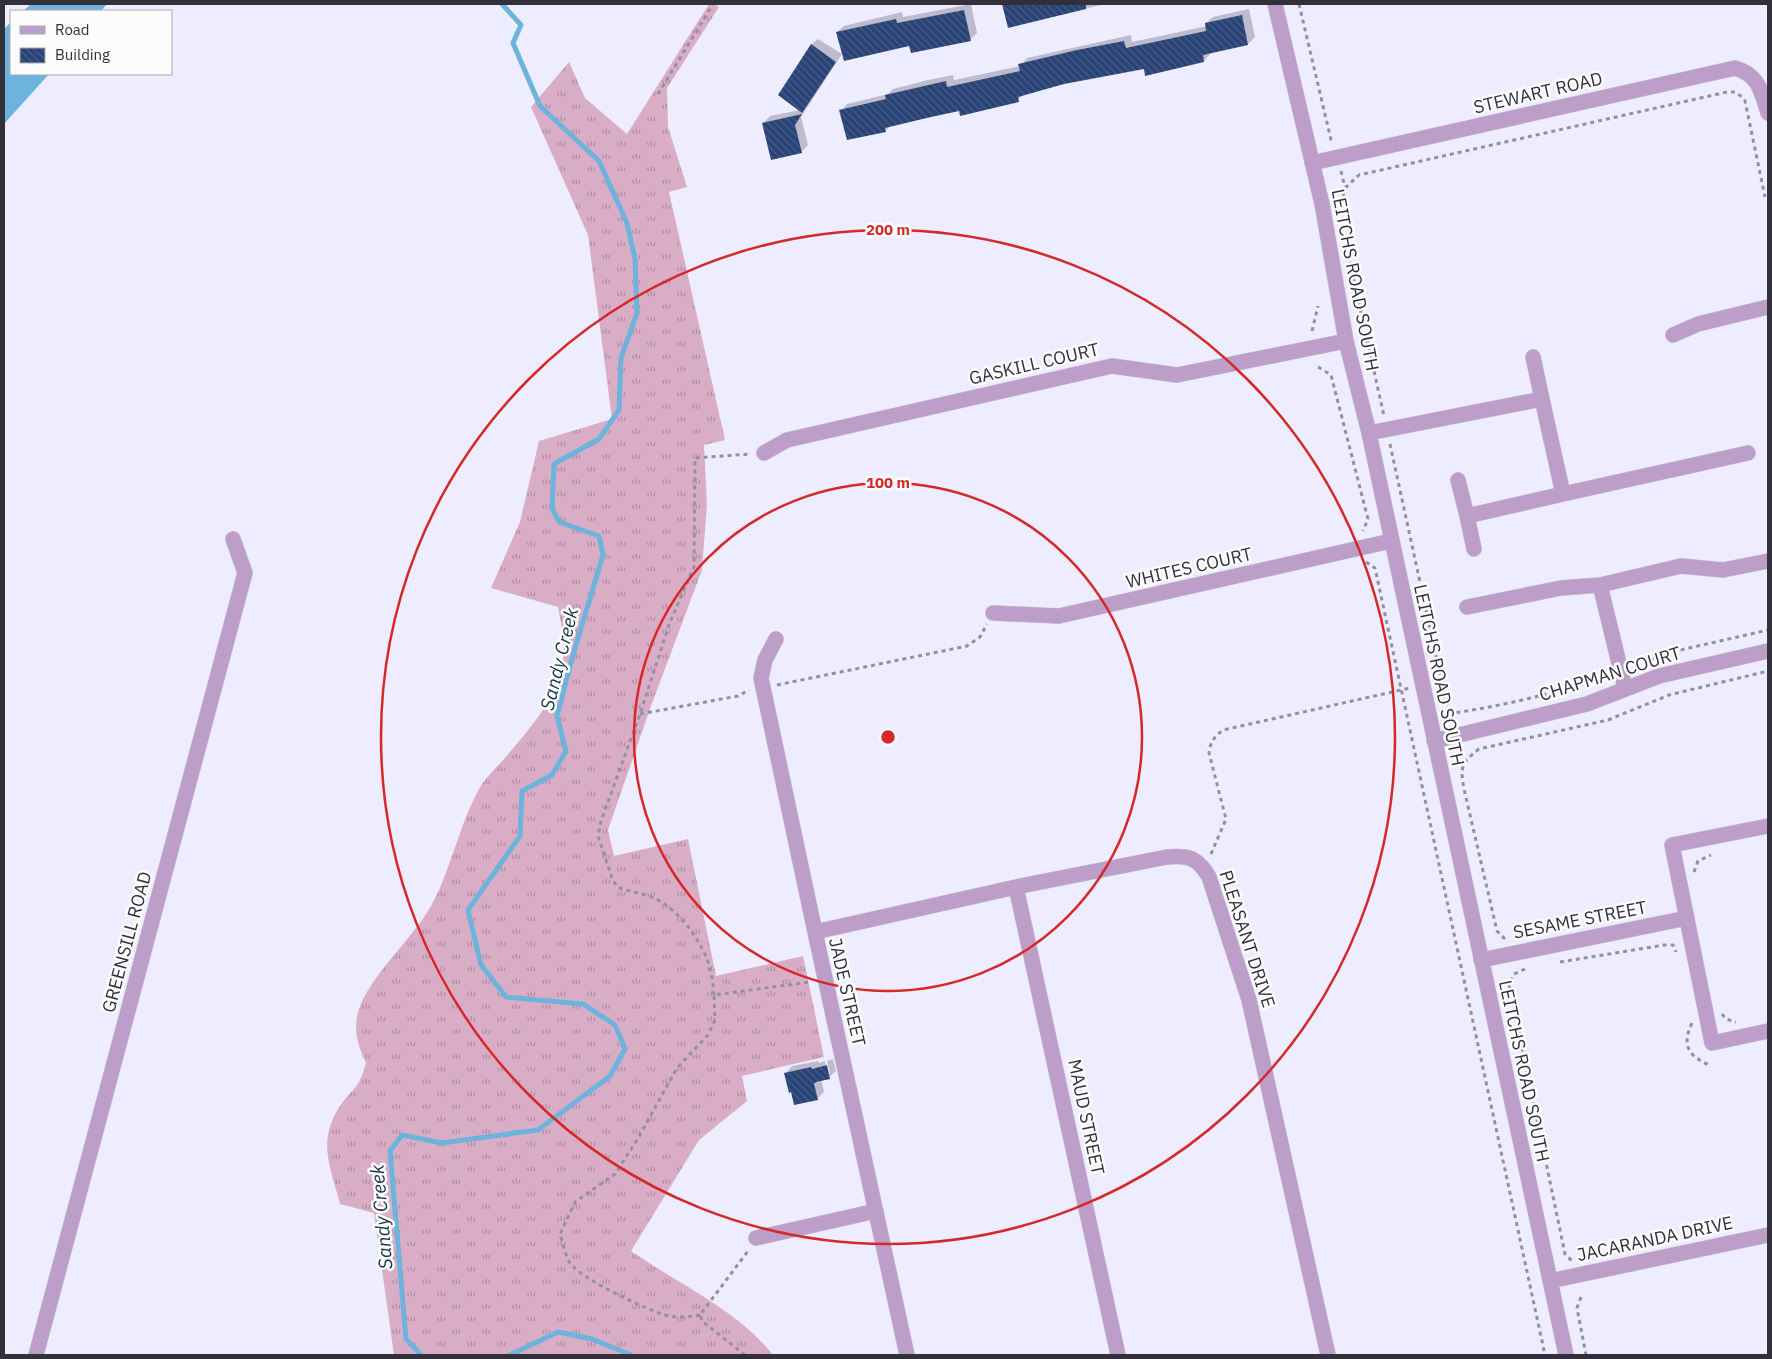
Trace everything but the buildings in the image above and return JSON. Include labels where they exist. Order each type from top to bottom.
[{"type":"street","name":"LEITCHS ROAD SOUTH","points":[[1275,4],[1322,204],[1346,341],[1369,432],[1566,1355]]},
{"type":"street","name":"STEWART ROAD","points":[[1312,163],[1734,68],[1761,76]]},
{"type":"street","points":[[1761,76],[1762,94],[1768,113]]},
{"type":"street","points":[[1673,335],[1698,324],[1768,307]]},
{"type":"street","name":"GASKILL COURT","points":[[764,452],[787,440],[1112,366],[1177,375],[1346,341]]},
{"type":"street","points":[[1533,357],[1563,494]]},
{"type":"street","points":[[1369,432],[1542,399]]},
{"type":"street","points":[[1467,516],[1748,453]]},
{"type":"street","points":[[1458,480],[1474,549]]},
{"type":"street","name":"GREENSILL ROAD","points":[[36,1355],[245,573],[233,539]]},
{"type":"street","name":"WHITES COURT","points":[[993,613],[1059,616],[1391,541]]},
{"type":"street","points":[[1467,607],[1560,588],[1600,585],[1681,566],[1723,570],[1768,561]]},
{"type":"street","points":[[1600,585],[1625,688]]},
{"type":"street","name":"JADE STREET","points":[[776,639],[765,660],[761,678],[814,932],[907,1355]]},
{"type":"street","name":"CHAPMAN COURT","points":[[1434,740],[1587,704],[1659,676],[1768,651]]},
{"type":"street","points":[[1768,826],[1672,845],[1712,1042],[1768,1031]]},
{"type":"street","name":"PLEASANT DRIVE","points":[[814,932],[1016,887],[1167,857],[1180,856],[1192,858],[1204,868],[1209,877],[1249,1000],[1328,1355]]},
{"type":"street","name":"MAUD STREET","points":[[1016,887],[1118,1355]]},
{"type":"street","name":"SESAME STREET","points":[[1481,960],[1687,918]]},
{"type":"street","points":[[756,1238],[876,1211]]},
{"type":"street","name":"JACARANDA DRIVE","points":[[1550,1281],[1768,1235]]},
{"type":"path","points":[[658,94],[713,4]]},
{"type":"path","points":[[1299,4],[1331,143],[1338,157],[1345,188],[1339,211]]},
{"type":"path","points":[[1345,188],[1359,175],[1733,92],[1740,95],[1745,101],[1765,197]]},
{"type":"path","points":[[1348,249],[1446,702],[1454,713]]},
{"type":"path","points":[[1312,331],[1318,306]]},
{"type":"path","points":[[1318,367],[1331,375],[1368,520],[1362,534]]},
{"type":"path","points":[[756,1238],[747,1253],[700,1315],[687,1318],[654,1312],[588,1279],[570,1263],[560,1234],[575,1202],[615,1174],[637,1140],[677,1068],[708,1035],[715,1020],[711,971],[701,945],[673,911],[656,898],[617,886],[612,878],[598,836],[601,821],[640,714],[670,622],[694,567],[695,458],[764,452]]},
{"type":"path","points":[[1365,562],[1375,568],[1545,1355]]},
{"type":"path","points":[[771,686],[967,646],[980,637],[993,613]]},
{"type":"path","points":[[1506,940],[1497,931],[1464,789],[1461,773],[1465,760],[1479,749],[1608,720],[1669,695],[1768,672]]},
{"type":"path","points":[[1204,868],[1226,819],[1209,752],[1210,745],[1215,736],[1223,730],[1422,685]]},
{"type":"path","points":[[640,714],[738,696],[751,689]]},
{"type":"path","points":[[1694,874],[1698,861],[1706,856],[1715,854]]},
{"type":"path","points":[[1559,962],[1664,944],[1673,945],[1678,955]]},
{"type":"path","points":[[1526,968],[1514,974],[1509,985],[1566,1254],[1573,1262],[1581,1262]]},
{"type":"path","points":[[714,995],[826,980]]},
{"type":"path","points":[[1720,1011],[1726,1019],[1738,1022]]},
{"type":"path","points":[[1691,1014],[1692,1023],[1687,1034],[1687,1047],[1696,1059],[1711,1066]]},
{"type":"path","points":[[1581,1297],[1577,1308],[1586,1355]]},
{"type":"path","points":[[700,1315],[702,1321],[745,1355]]},
{"type":"green space","points":[[709,4],[719,7],[667,88],[668,127],[687,187],[669,192],[725,440],[704,445],[707,504],[702,570],[651,706],[608,830],[614,856],[688,839],[716,976],[803,956],[824,1057],[742,1076],[747,1101],[699,1140],[631,1251],[725,1311],[759,1339],[773,1355],[394,1355],[374,1213],[340,1204],[329,1164],[327,1141],[329,1129],[342,1103],[359,1082],[366,1063],[356,1032],[358,1012],[363,999],[371,985],[431,906],[480,787],[542,712],[556,685],[563,656],[558,607],[491,588],[520,522],[539,441],[612,419],[588,235],[531,107],[569,62],[585,98],[627,134]]},
{"type":"water","points":[[31,4],[107,4],[102,10],[24,10]]},
{"type":"water","points":[[10,23],[10,75],[48,75],[4,124],[4,29]]},
{"type":"waterway","name":"Sandy Creek","points":[[421,1355],[406,1339],[390,1151],[402,1135],[442,1143],[538,1130],[610,1076],[625,1049],[615,1025],[583,1004],[506,997],[481,965],[468,910],[520,836],[522,791],[552,775],[566,751],[557,716],[603,555],[599,536],[559,522],[552,508],[554,464],[599,439],[619,410],[621,358],[637,313],[635,259],[627,223],[599,161],[540,106],[513,43],[521,25],[502,4]]},
{"type":"waterway","name":"Sandy Creek","points":[[510,1355],[558,1332],[592,1339],[631,1355]]}]
